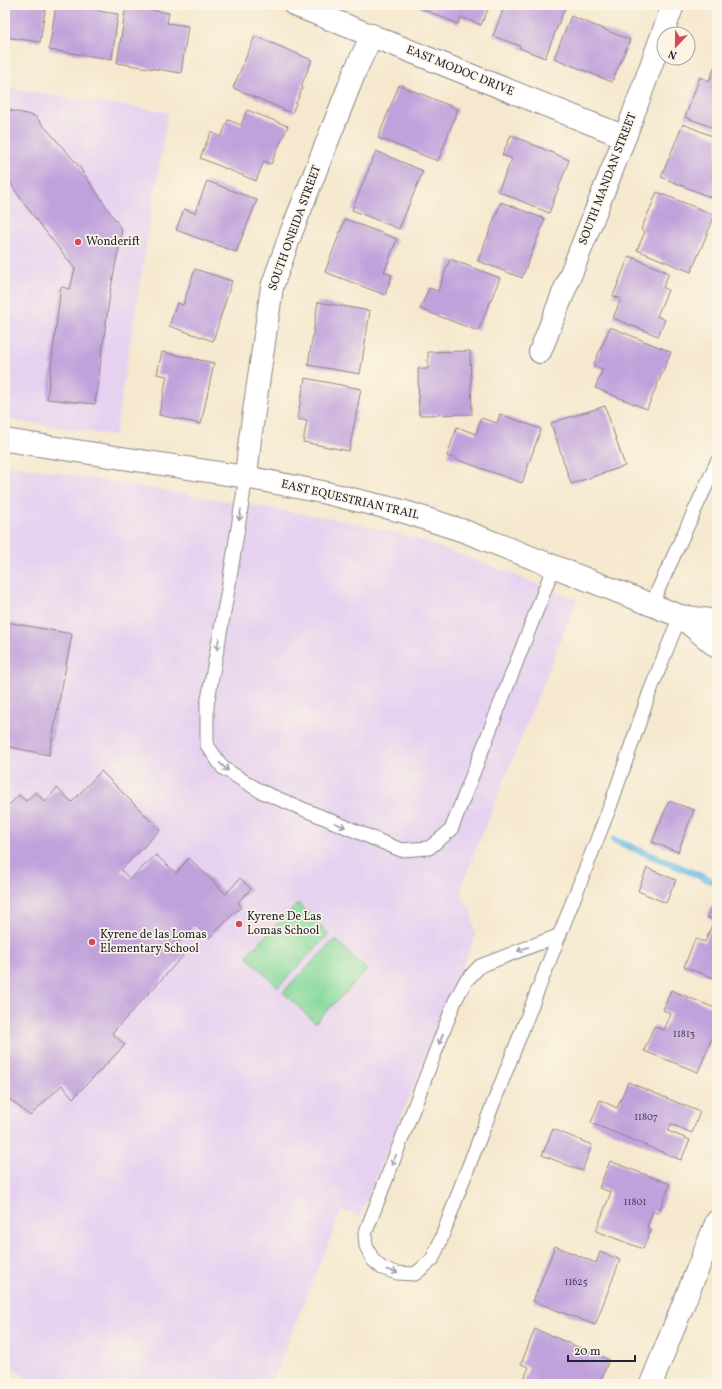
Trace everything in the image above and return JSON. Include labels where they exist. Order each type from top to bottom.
[{"type":"street","name":"EAST MODOC DRIVE","points":[[295,5],[625,137]]},
{"type":"street","name":"SOUTH MANDAN STREET","points":[[540,352],[625,137],[673,5]]},
{"type":"street","name":"SOUTH ONEIDA STREET","points":[[246,477],[272,287],[299,212],[356,69],[372,35]]},
{"type":"street","name":"EAST EQUESTRIAN TRAIL","points":[[5,440],[246,477],[322,492],[402,511],[464,531],[680,616],[717,622]]},
{"type":"street","name":"EAST EQUESTRIAN TRAIL","points":[[680,616],[717,647]]},
{"type":"street","points":[[651,1384],[717,1221]]},
{"type":"lane","points":[[651,605],[717,462]]},
{"type":"lane","points":[[246,477],[229,584],[207,705],[207,745],[223,768],[260,791],[402,850],[429,848],[451,830],[554,566]]},
{"type":"lane","points":[[560,935],[480,966],[465,982],[455,1001],[365,1234],[366,1246],[373,1260],[382,1268],[397,1273],[415,1274],[432,1260],[440,1242],[560,935],[611,804],[649,694],[680,616]]},
{"type":"shaded area","points":[[5,88],[168,112],[115,436],[5,419]]},
{"type":"shaded area","name":"Kyrene De Las Lomas School","points":[[5,464],[346,521],[412,537],[577,600],[462,884],[463,898],[472,912],[475,936],[360,1217],[342,1210],[271,1384],[33,1384],[5,1360]]},
{"type":"green space","points":[[298,903],[329,934],[278,987],[246,956]]},
{"type":"green space","points":[[335,939],[367,970],[315,1023],[283,992]]},
{"type":"building","points":[[5,5],[46,5],[40,42],[5,37]]},
{"type":"building","points":[[56,5],[98,5],[98,11],[118,14],[112,59],[49,50]]},
{"type":"building","points":[[421,5],[490,5],[481,25],[461,17],[458,24],[420,8]]},
{"type":"building","points":[[505,5],[566,5],[545,58],[519,48],[520,46],[493,36]]},
{"type":"building","points":[[126,6],[169,13],[167,23],[188,26],[181,73],[117,63]]},
{"type":"building","points":[[571,16],[630,40],[612,82],[554,58]]},
{"type":"building","points":[[255,36],[312,60],[292,113],[233,88]]},
{"type":"building","points":[[717,61],[717,129],[685,117],[700,77],[709,81]]},
{"type":"building","points":[[399,85],[458,109],[438,161],[378,138]]},
{"type":"building","points":[[5,109],[35,116],[78,165],[122,230],[110,293],[95,404],[47,399],[61,287],[70,289],[75,269],[25,205],[5,175]]},
{"type":"building","points":[[247,110],[288,126],[271,164],[264,161],[256,181],[200,158],[211,132],[221,137],[228,120],[241,125]]},
{"type":"building","points":[[683,124],[717,138],[717,200],[661,177]]},
{"type":"building","points":[[511,135],[569,160],[549,213],[498,191],[512,159],[502,155]]},
{"type":"building","points":[[376,151],[423,171],[399,229],[352,210]]},
{"type":"building","points":[[207,181],[257,200],[236,252],[176,230],[184,209],[195,213]]},
{"type":"building","points":[[657,192],[715,215],[691,272],[637,250],[645,232],[641,230]]},
{"type":"building","points":[[501,202],[545,219],[522,278],[478,261]]},
{"type":"building","points":[[345,219],[397,239],[384,272],[392,275],[385,295],[325,272]]},
{"type":"building","points":[[629,256],[669,273],[663,287],[668,290],[657,316],[665,320],[658,336],[613,318],[621,299],[613,296]]},
{"type":"building","points":[[450,259],[500,278],[478,331],[420,309],[429,288],[438,291]]},
{"type":"building","points":[[195,269],[232,281],[213,341],[169,326],[177,303],[183,305]]},
{"type":"building","points":[[318,302],[370,311],[360,374],[308,365]]},
{"type":"building","points":[[610,327],[671,352],[647,409],[595,388],[603,369],[593,366]]},
{"type":"building","points":[[470,351],[472,414],[419,415],[418,369],[428,369],[428,352]]},
{"type":"building","points":[[162,352],[214,363],[201,424],[159,415],[167,376],[157,374]]},
{"type":"building","points":[[305,378],[361,389],[349,451],[303,442],[307,421],[297,419]]},
{"type":"building","points":[[605,406],[625,466],[571,484],[551,423]]},
{"type":"building","points":[[500,414],[541,429],[522,483],[447,456],[457,427],[476,434],[481,418],[497,423]]},
{"type":"building","points":[[5,614],[8,614],[6,622],[72,634],[49,755],[5,746]]},
{"type":"building","name":"Kyrene de las Lomas Elementary School","points":[[101,771],[160,830],[121,870],[130,879],[156,855],[176,873],[189,858],[226,894],[240,878],[251,889],[238,902],[241,907],[209,938],[195,925],[175,945],[183,956],[112,1033],[125,1045],[73,1098],[62,1085],[30,1116],[5,1095],[5,803],[8,806],[19,795],[26,801],[36,792],[45,802],[57,788],[72,802]]},
{"type":"building","points":[[669,801],[694,810],[678,852],[652,842]]},
{"type":"building","points":[[647,868],[676,880],[666,903],[638,891]]},
{"type":"building","points":[[713,903],[717,905],[717,979],[684,967],[695,939],[705,942],[714,920],[707,917]]},
{"type":"building","points":[[671,990],[717,1009],[717,1041],[712,1038],[698,1072],[644,1051],[654,1026],[664,1030],[671,1014],[663,1010]]},
{"type":"building","points":[[628,1082],[700,1112],[692,1133],[671,1124],[668,1131],[690,1140],[681,1160],[591,1123],[600,1100],[617,1108]]},
{"type":"building","points":[[553,1129],[592,1145],[582,1171],[542,1155]]},
{"type":"building","points":[[610,1161],[670,1184],[658,1214],[653,1211],[647,1228],[651,1230],[643,1249],[596,1231],[611,1192],[599,1188]]},
{"type":"building","points":[[555,1246],[596,1263],[600,1252],[620,1260],[595,1325],[533,1301]]},
{"type":"building","points":[[535,1329],[609,1360],[599,1384],[522,1384],[529,1367],[521,1364]]},
{"type":"waterway","points":[[614,840],[717,883]]},
{"type":"place","name":"Wonderift","points":[[78,242]]},
{"type":"place","name":"Kyrene De Las Lomas School","points":[[239,924]]},
{"type":"place","name":"Kyrene de las Lomas Elementary School","points":[[92,942]]}]
